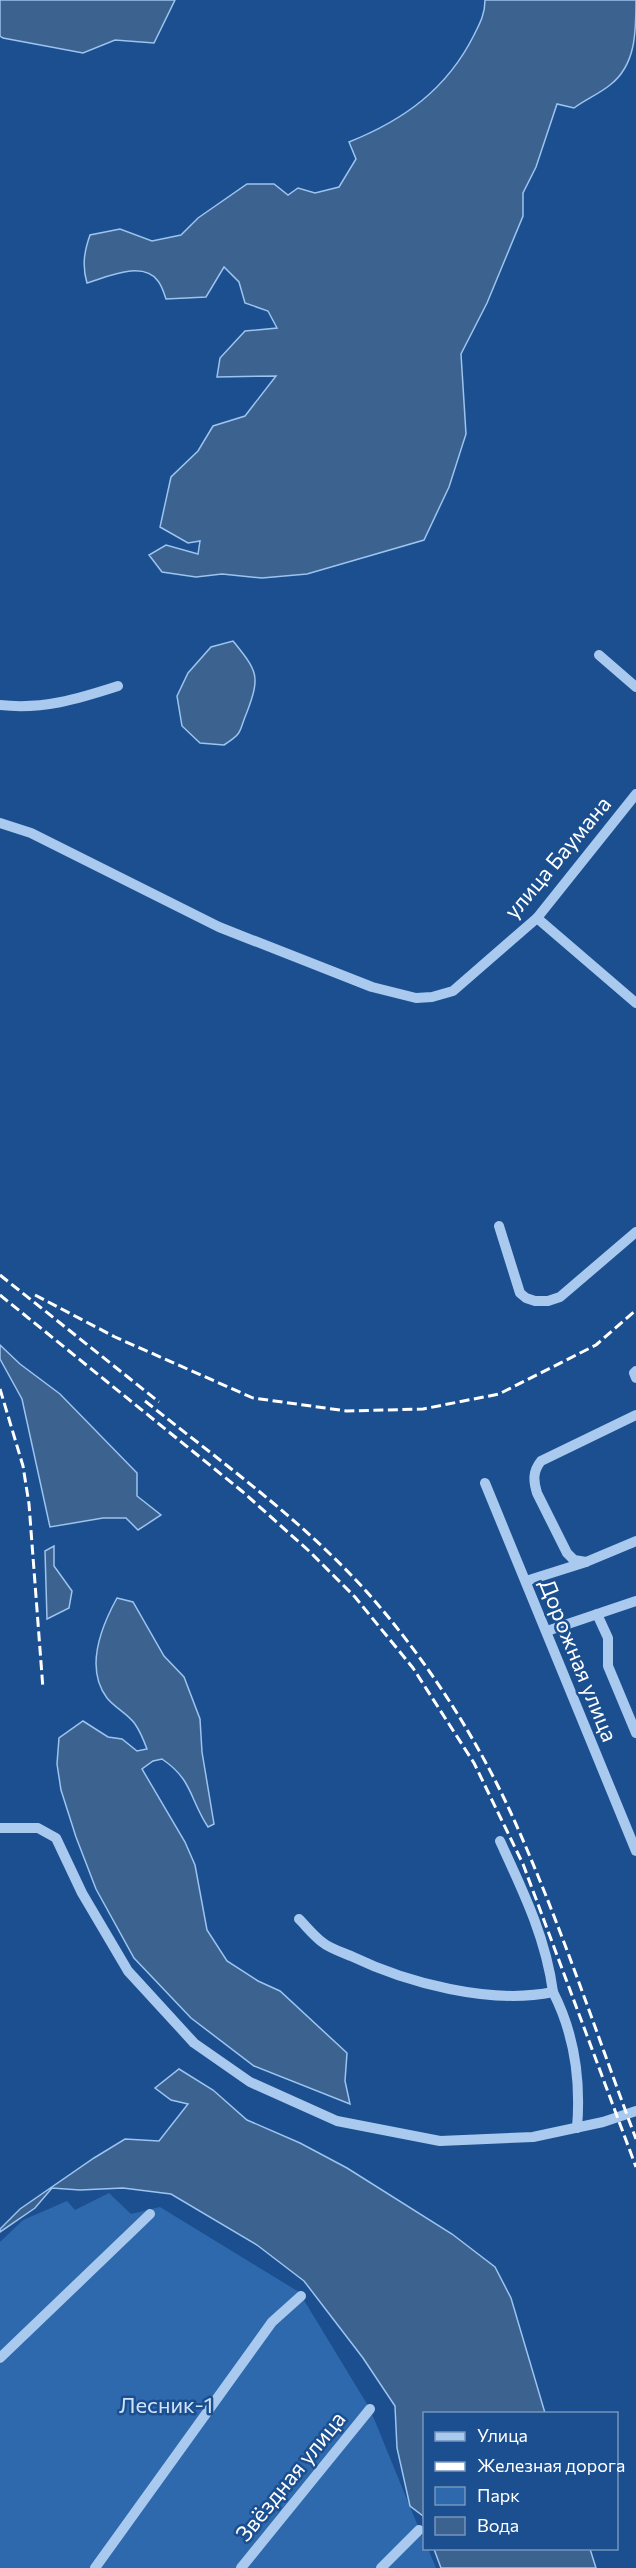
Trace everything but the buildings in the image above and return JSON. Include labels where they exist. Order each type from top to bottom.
[{"type":"street","points":[[599,655],[636,687]]},
{"type":"street","points":[[0,705],[47,706],[78,700],[118,686]]},
{"type":"street","name":"улица Баумана","points":[[0,823],[31,833],[219,927],[372,987],[416,998],[442,995],[453,991],[537,918],[636,794]]},
{"type":"street","points":[[537,918],[636,1003]]},
{"type":"street","points":[[498,1226],[520,1293],[526,1298],[541,1301],[560,1297],[636,1232]]},
{"type":"street","points":[[586,1562],[574,1560],[567,1552],[537,1492],[534,1483],[537,1466],[541,1461],[636,1415]]},
{"type":"street","name":"Дорожная улица","points":[[485,1484],[636,1851]]},
{"type":"street","points":[[526,1581],[586,1562],[636,1541]]},
{"type":"street","points":[[547,1631],[636,1600]]},
{"type":"street","points":[[597,1614],[608,1638],[608,1666],[636,1733]]},
{"type":"street","points":[[0,1828],[38,1828],[56,1838],[82,1893],[128,1971],[194,2043],[250,2082],[337,2121],[440,2141],[533,2137],[577,2128],[636,2111]]},
{"type":"street","points":[[501,1841],[534,1914],[550,1967],[553,1992],[565,2018],[573,2045],[580,2092],[577,2128]]},
{"type":"street","points":[[299,1919],[323,1943],[374,1967],[420,1981],[487,1995],[510,1996],[553,1992]]},
{"type":"street","points":[[0,2358],[150,2214]]},
{"type":"street","points":[[95,2568],[272,2322],[301,2296]]},
{"type":"street","name":"Звёздная улица","points":[[241,2568],[370,2409]]},
{"type":"street","points":[[381,2568],[418,2530]]},
{"type":"green space","name":"Лесник-1","points":[[109,2193],[131,2214],[160,2207],[299,2292],[370,2409],[423,2539],[423,2550],[428,2550],[436,2568],[0,2568],[0,2242],[23,2220],[67,2201],[75,2210]]},
{"type":"water","points":[[0,0],[175,0],[154,43],[115,40],[83,53],[3,38],[0,36]]},
{"type":"water","points":[[485,0],[636,0],[635,36],[625,68],[610,85],[574,108],[557,104],[536,167],[523,193],[523,216],[487,303],[461,354],[466,434],[449,487],[424,540],[307,574],[262,578],[222,574],[196,577],[162,572],[149,555],[166,545],[198,554],[200,541],[188,543],[160,527],[171,477],[198,451],[213,426],[245,416],[276,376],[217,377],[220,358],[245,331],[277,328],[268,311],[245,303],[239,282],[224,267],[206,297],[166,299],[158,281],[143,272],[124,272],[87,283],[84,259],[90,235],[120,229],[152,241],[181,235],[198,218],[247,184],[274,184],[288,195],[298,188],[315,193],[339,187],[356,159],[349,142],[406,113],[437,87],[451,71],[474,35],[483,14]]},
{"type":"water","points":[[233,641],[252,667],[255,681],[251,700],[240,732],[235,737],[224,745],[200,743],[182,726],[177,696],[188,673],[211,647]]},
{"type":"water","points":[[0,1345],[20,1364],[60,1394],[137,1473],[137,1496],[161,1515],[138,1530],[126,1518],[103,1518],[50,1527],[22,1399],[0,1359]]},
{"type":"water","points":[[54,1546],[54,1566],[72,1591],[69,1608],[47,1619],[45,1551]]},
{"type":"water","points":[[117,1598],[133,1602],[164,1656],[184,1677],[200,1719],[202,1752],[214,1824],[208,1827],[180,1774],[162,1759],[153,1761],[142,1769],[185,1842],[195,1865],[207,1930],[227,1961],[258,1981],[280,1991],[347,2053],[345,2081],[350,2104],[254,2066],[191,2018],[134,1958],[96,1889],[61,1790],[57,1764],[59,1738],[83,1721],[108,1737],[122,1739],[137,1751],[147,1749],[135,1724],[107,1698],[100,1687],[97,1674],[96,1661],[101,1635]]},
{"type":"water","points":[[179,2069],[213,2090],[247,2120],[300,2143],[347,2168],[452,2234],[495,2267],[511,2298],[545,2412],[423,2412],[423,2516],[410,2506],[397,2448],[395,2406],[363,2358],[304,2281],[257,2245],[171,2194],[123,2188],[80,2190],[52,2188],[35,2208],[0,2232],[0,2229],[20,2209],[125,2139],[159,2141],[188,2104],[171,2100],[155,2088]]},
{"type":"water","points":[[434,2550],[590,2550],[596,2568],[441,2568]]},
{"type":"railway","points":[[0,1275],[159,1402]]},
{"type":"railway","points":[[0,1295],[243,1492],[309,1551],[355,1597],[413,1668],[474,1763],[523,1864],[636,2167]]},
{"type":"railway","points":[[35,1295],[115,1337],[253,1398],[347,1411],[423,1409],[499,1394],[596,1345],[636,1310]]},
{"type":"railway","points":[[0,1389],[23,1466],[29,1504],[43,1689]]},
{"type":"railway","points":[[145,1401],[315,1539],[387,1616],[446,1696],[496,1782],[528,1851],[636,2139]]}]
